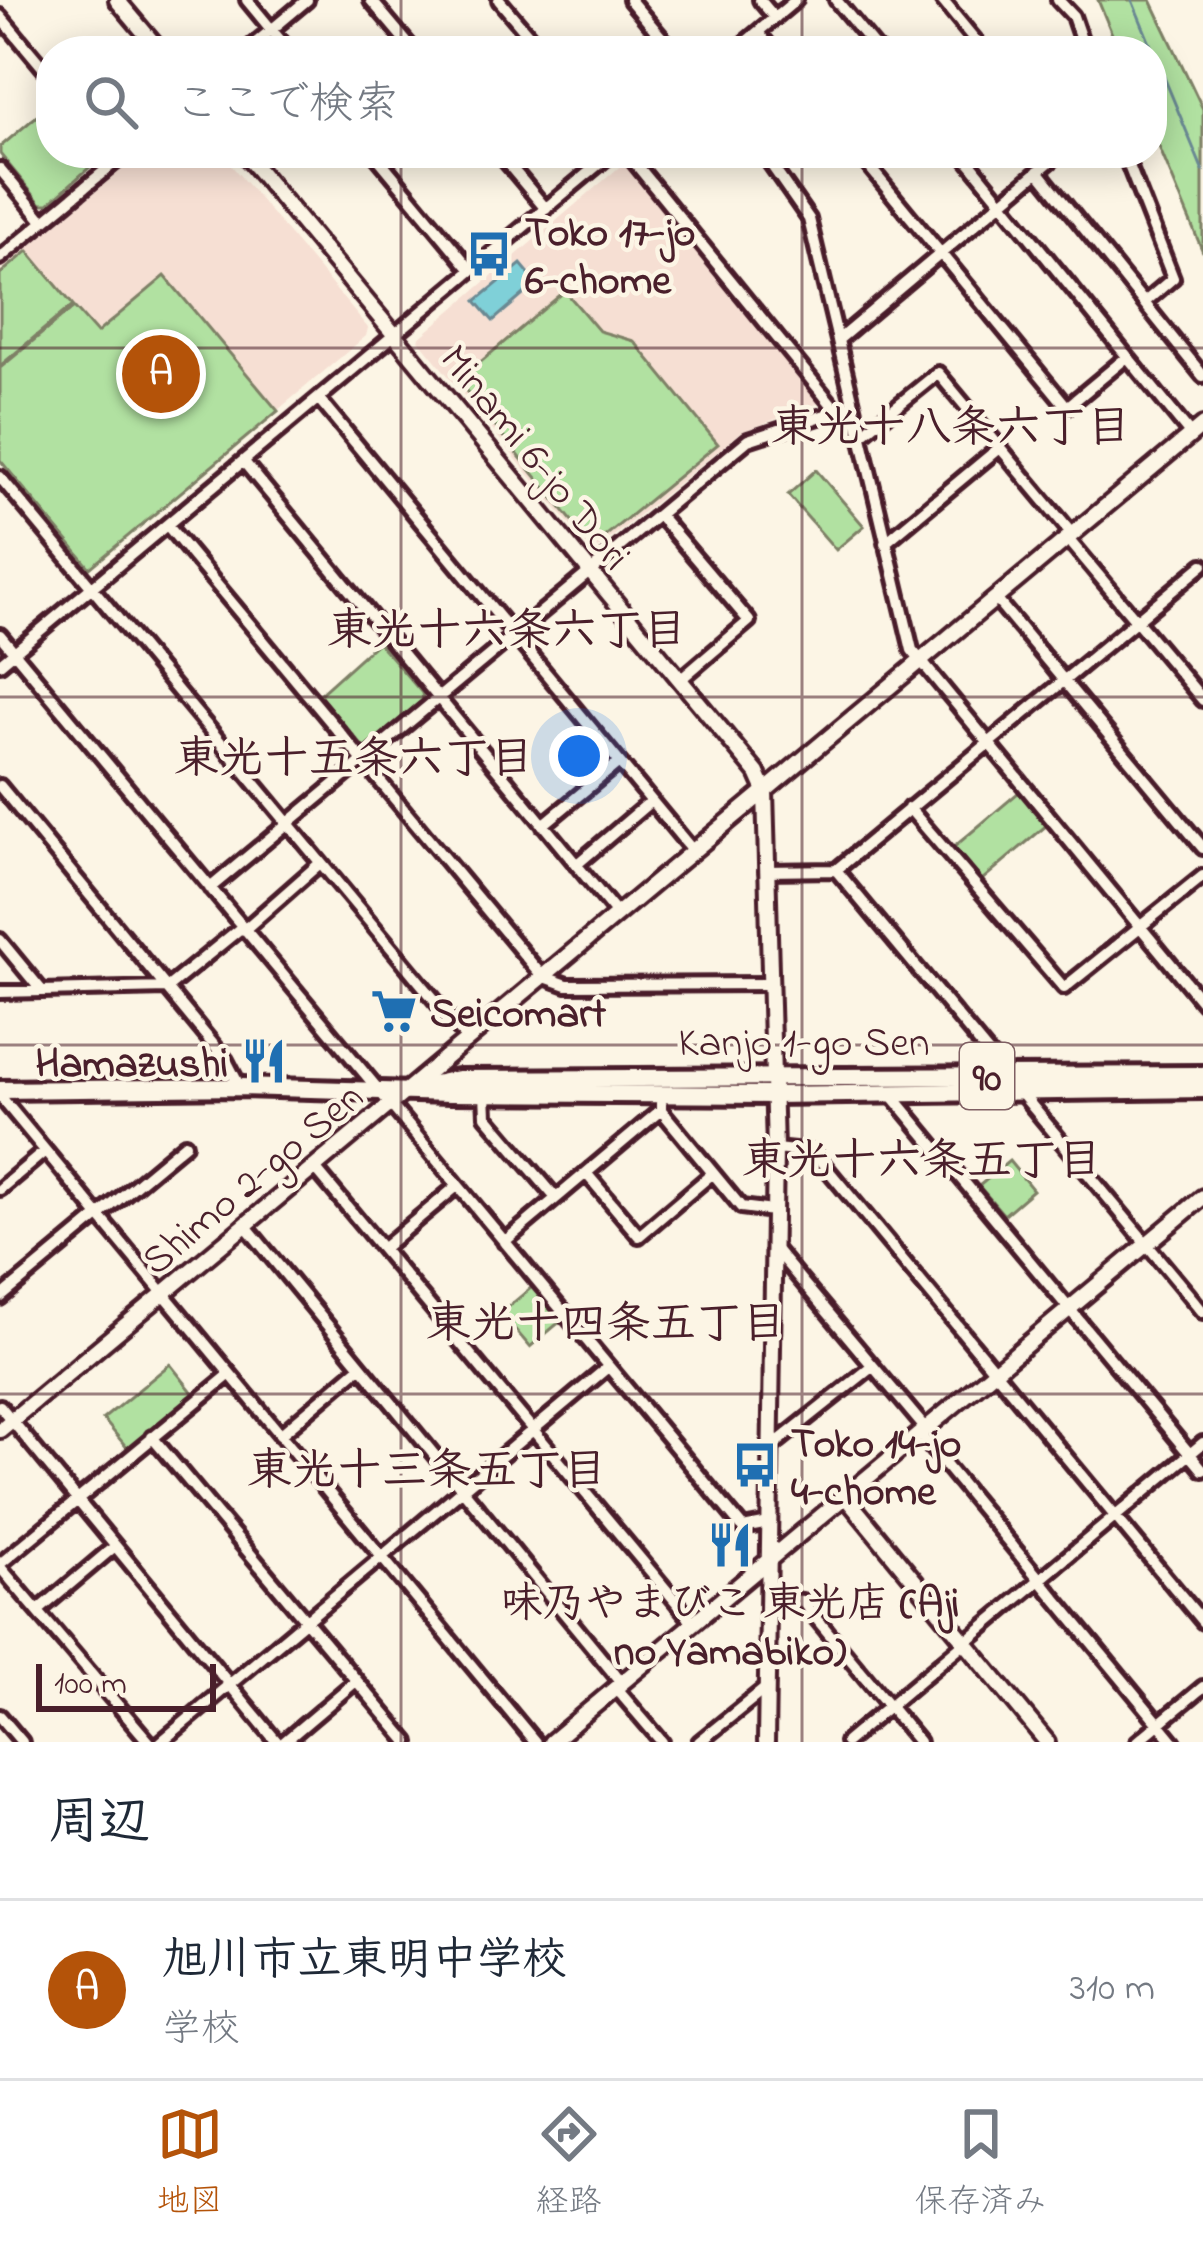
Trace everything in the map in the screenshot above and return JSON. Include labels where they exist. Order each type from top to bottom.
[{"type":"main road","name":"Kanjo 1-go Sen","points":[[890,1085],[1009,1076],[1203,1075]]},
{"type":"main road","name":"Kanjo 1-go Sen","points":[[405,1090],[458,1079],[661,1093]]},
{"type":"main road","name":"Kanjo 1-go Sen","points":[[0,1093],[240,1087],[485,1093],[890,1085],[1022,1092],[1203,1089]]},
{"type":"street","points":[[117,0],[147,36]]},
{"type":"street","points":[[247,0],[277,36]]},
{"type":"street","points":[[265,36],[307,0]]},
{"type":"street","points":[[371,0],[401,36]]},
{"type":"street","points":[[500,0],[530,36]]},
{"type":"street","points":[[630,0],[660,36]]},
{"type":"street","points":[[760,0],[775,18]]},
{"type":"street","points":[[753,36],[796,0]]},
{"type":"street","points":[[836,0],[866,36]]},
{"type":"street","points":[[942,0],[972,36]]},
{"type":"street","points":[[1058,0],[1072,16],[1079,36]]},
{"type":"street","points":[[0,16],[36,59]]},
{"type":"street","points":[[758,32],[761,36]]},
{"type":"street","points":[[0,258],[105,168]]},
{"type":"street","name":"Minami 6-jo Dori","points":[[256,168],[757,773],[765,791]]},
{"type":"street","points":[[386,168],[471,270]]},
{"type":"street","points":[[512,168],[546,208]]},
{"type":"street","points":[[0,664],[594,168]]},
{"type":"street","points":[[639,168],[837,411]]},
{"type":"street","points":[[773,168],[809,219],[912,650],[1203,1003]]},
{"type":"street","points":[[869,168],[1067,406],[1127,358]]},
{"type":"street","points":[[974,168],[1127,358],[1197,430]]},
{"type":"street","points":[[838,340],[1042,168]]},
{"type":"street","points":[[1130,168],[1173,278],[1144,302]]},
{"type":"street","points":[[0,169],[43,221]]},
{"type":"street","points":[[1038,171],[1203,376]]},
{"type":"street","points":[[860,436],[938,373],[1203,700]]},
{"type":"street","points":[[319,399],[693,851]]},
{"type":"street","points":[[209,888],[748,440],[853,406]]},
{"type":"street","name":"Shimo 2-go Sen","points":[[6,1425],[1197,430]]},
{"type":"street","points":[[886,543],[999,448]]},
{"type":"street","points":[[244,462],[616,914]]},
{"type":"street","points":[[0,477],[468,1040]]},
{"type":"street","points":[[659,515],[749,621],[680,680]]},
{"type":"street","points":[[167,525],[542,976],[567,985],[769,984]]},
{"type":"street","points":[[766,871],[836,870],[1203,565]]},
{"type":"street","points":[[995,599],[1203,848]]},
{"type":"street","points":[[0,635],[743,1528],[769,1523]]},
{"type":"street","points":[[543,825],[619,762]]},
{"type":"street","points":[[0,786],[226,1060],[240,1087]]},
{"type":"street","points":[[765,791],[775,1149],[766,1742]]},
{"type":"street","points":[[576,865],[651,801]]},
{"type":"street","points":[[909,808],[1064,988],[1203,875]]},
{"type":"street","points":[[0,992],[167,988],[320,864]]},
{"type":"street","points":[[836,870],[1203,1312]]},
{"type":"street","points":[[0,940],[42,991]]},
{"type":"street","points":[[890,1085],[1203,1470]]},
{"type":"street","points":[[0,1093],[535,1742]]},
{"type":"street","points":[[485,1093],[486,1116],[556,1198]]},
{"type":"street","points":[[504,1242],[586,1173],[661,1093],[741,1207],[773,1211]]},
{"type":"street","points":[[0,1298],[184,1144]]},
{"type":"street","points":[[775,1149],[814,1154],[1203,1622]]},
{"type":"street","points":[[0,1189],[45,1151]]},
{"type":"street","points":[[314,1167],[693,1622]]},
{"type":"street","points":[[586,1173],[638,1236],[713,1173]]},
{"type":"street","points":[[382,1248],[458,1186]]},
{"type":"street","points":[[551,1742],[1203,1196]]},
{"type":"street","points":[[245,1225],[463,1489],[662,1742]]},
{"type":"street","points":[[772,1246],[1174,1742]]},
{"type":"street","points":[[280,1435],[362,1366]]},
{"type":"street","points":[[770,1448],[873,1366]]},
{"type":"street","points":[[161,1742],[608,1367]]},
{"type":"street","points":[[149,1742],[0,1566],[229,1376]]},
{"type":"street","points":[[0,1406],[6,1425],[77,1500],[281,1742],[356,1681]]},
{"type":"street","points":[[152,1437],[408,1742]]},
{"type":"street","points":[[846,1742],[1203,1443]]},
{"type":"street","points":[[844,1496],[1047,1742]]},
{"type":"street","points":[[38,1611],[115,1546]]},
{"type":"street","points":[[769,1598],[802,1601],[919,1742]]},
{"type":"street","points":[[699,1742],[767,1687]]},
{"type":"street","points":[[1136,1742],[1203,1687]]},
{"type":"street","points":[[0,1716],[22,1742]]},
{"type":"shaded area","points":[[124,168],[234,168],[368,328],[366,336],[90,568],[0,460],[0,271]]},
{"type":"shaded area","points":[[618,168],[628,168],[822,402],[741,432],[593,553],[418,339]]},
{"type":"green space","points":[[1098,0],[1151,0],[1203,109],[1203,252],[1167,166],[1167,36],[1113,36]]},
{"type":"green space","points":[[36,117],[36,168],[89,168],[48,204],[41,204],[0,154],[0,147]]},
{"type":"green space","points":[[28,251],[73,305],[0,366],[0,274]]},
{"type":"green space","points":[[165,276],[278,411],[90,568],[0,460],[0,368],[74,307],[97,333]]},
{"type":"green space","points":[[565,291],[599,331],[634,341],[718,444],[597,543],[590,543],[458,381]]},
{"type":"green space","points":[[816,470],[864,526],[836,550],[788,495]]},
{"type":"green space","points":[[378,642],[423,700],[365,749],[319,695]]},
{"type":"green space","points":[[1019,792],[1047,825],[982,880],[954,847]]},
{"type":"green space","points":[[1009,1161],[1033,1190],[1004,1215],[979,1186]]},
{"type":"green space","points":[[533,1286],[562,1320],[530,1347],[501,1313]]},
{"type":"green space","points":[[170,1364],[194,1394],[128,1449],[103,1419]]},
{"type":"water","points":[[521,264],[537,283],[493,321],[476,301]]},
{"type":"waterway","points":[[1132,0],[1147,36]]},
{"type":"waterway","points":[[1167,84],[1203,171]]},
{"type":"place","name":"Toko 17-jo 6-chome","points":[[489,254]]},
{"type":"place","name":"旭川市立東明中学校","points":[[161,374]]},
{"type":"place","name":"Seicomart","points":[[394,1011]]},
{"type":"place","name":"Hamazushi","points":[[264,1061]]},
{"type":"place","name":"Toko 14-jo 4-chome","points":[[755,1465]]},
{"type":"place","name":"味乃やまびこ 東光店 (Aji no Yamabiko)","points":[[730,1545]]},
{"type":"district","name":"東光十八条六丁目","points":[[951,425]]},
{"type":"district","name":"東光十六条六丁目","points":[[507,628]]},
{"type":"district","name":"東光十五条六丁目","points":[[354,756]]},
{"type":"district","name":"東光十六条五丁目","points":[[922,1158]]},
{"type":"district","name":"東光十四条五丁目","points":[[606,1321]]},
{"type":"district","name":"東光十三条五丁目","points":[[427,1468]]}]
